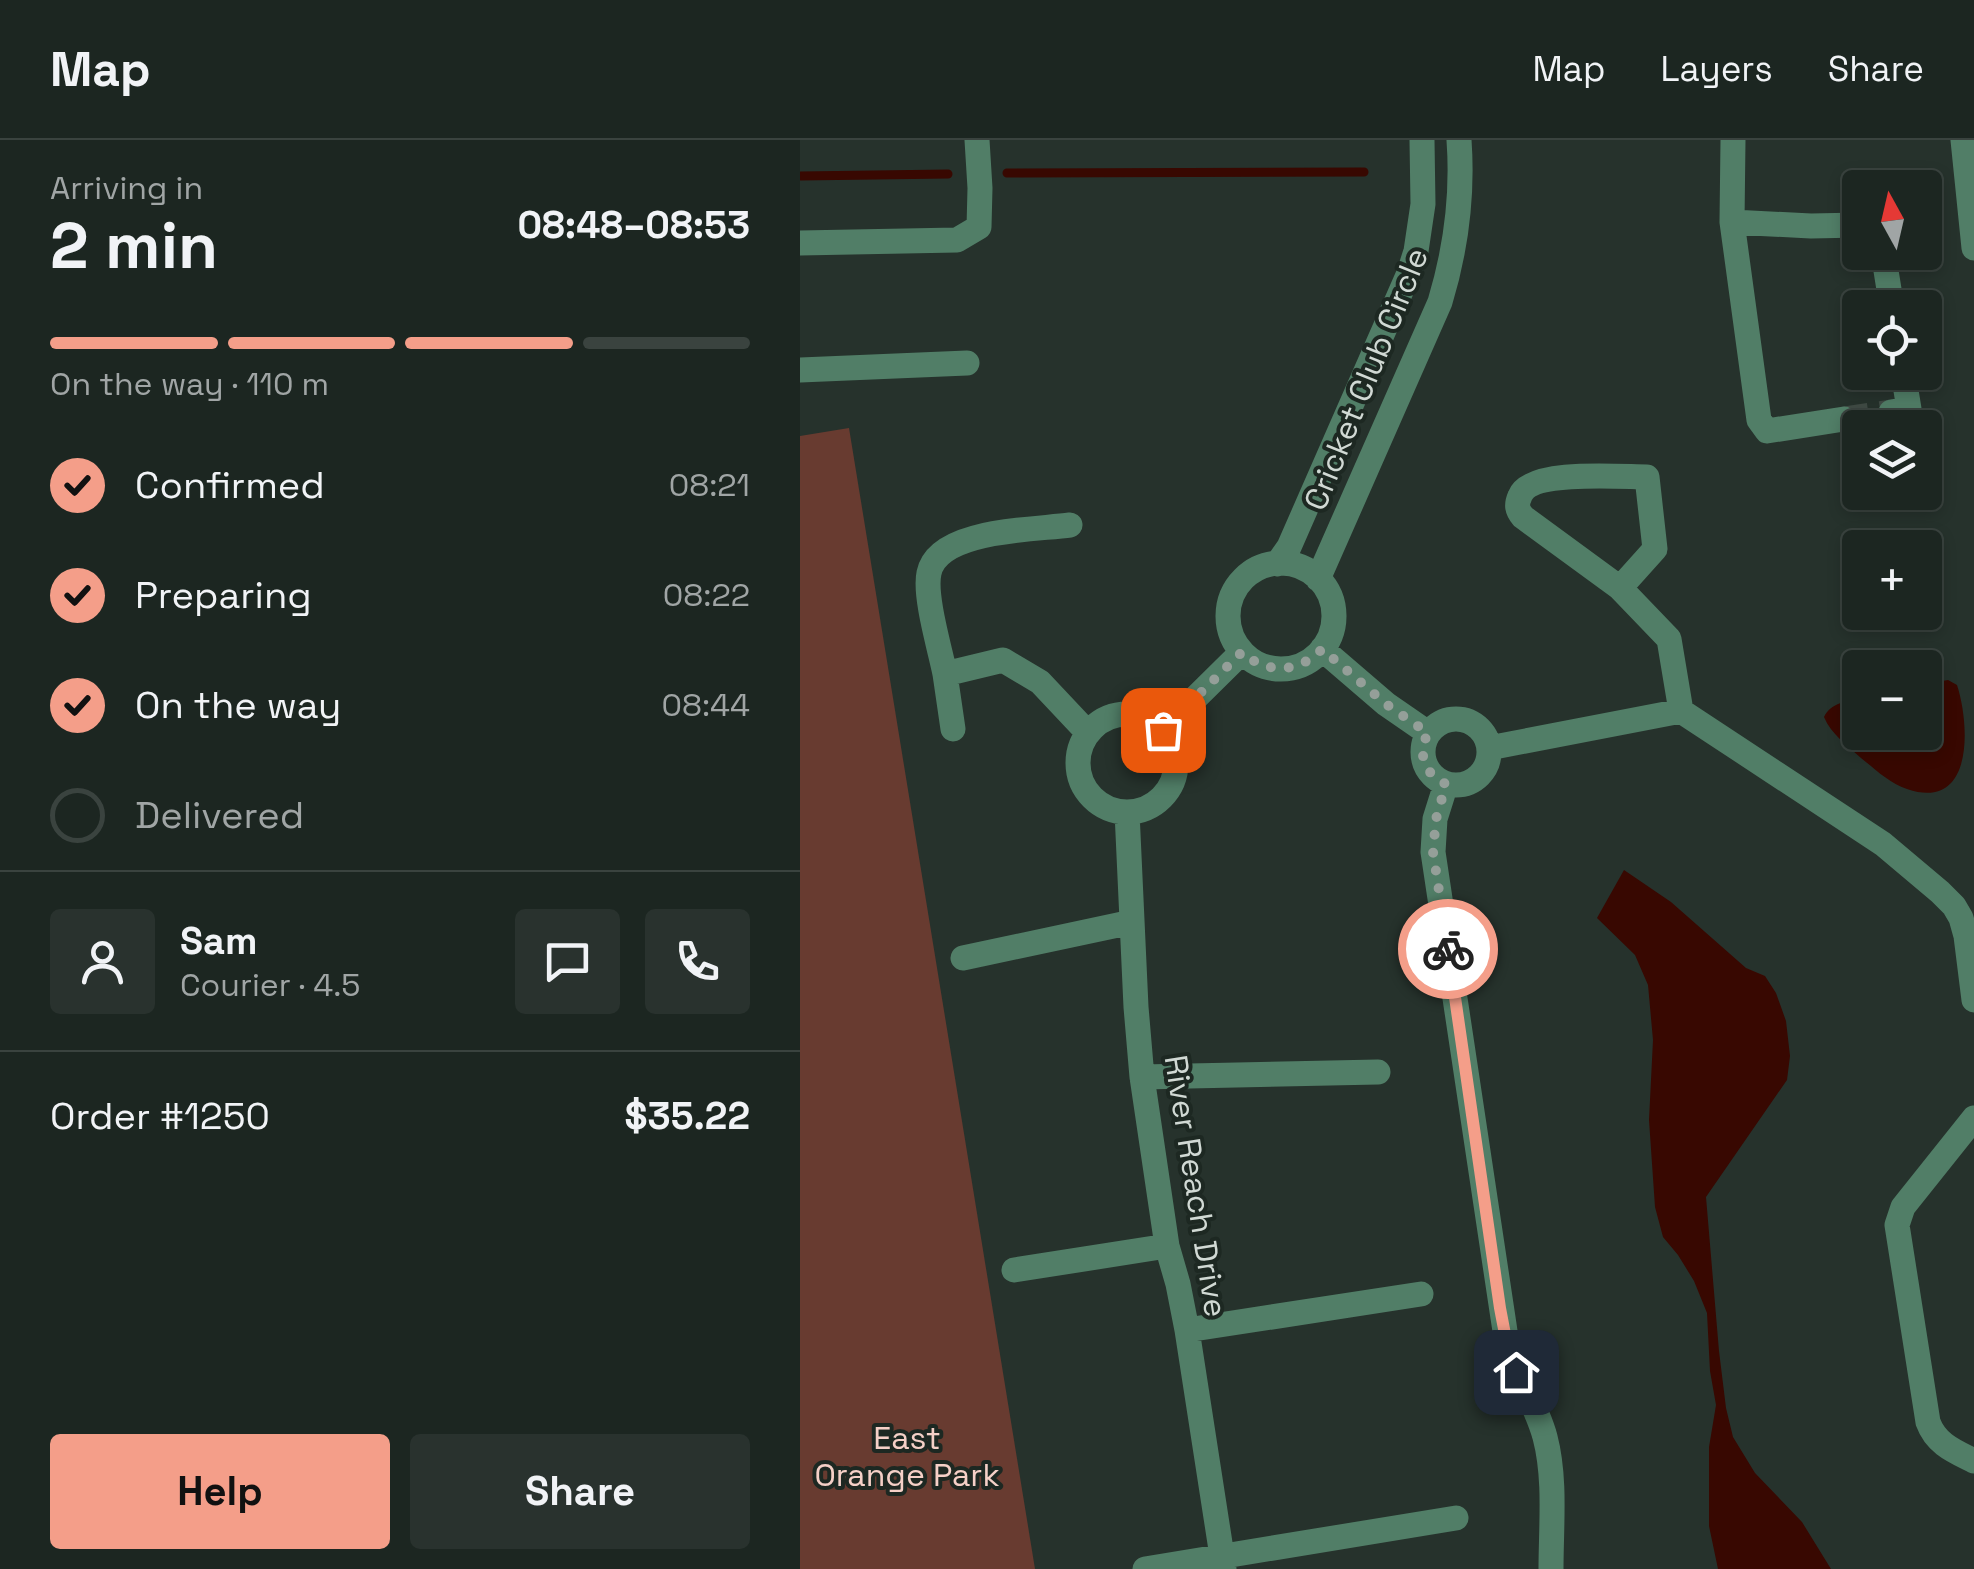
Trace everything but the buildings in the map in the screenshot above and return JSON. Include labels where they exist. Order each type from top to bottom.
[{"type":"street","points":[[800,243],[957,240],[979,226],[977,140]]},
{"type":"street","points":[[1276,564],[1288,546],[1409,273],[1423,204],[1422,140]]},
{"type":"street","name":"Cricket Club Circle","points":[[1318,579],[1440,302],[1458,222],[1459,140]]},
{"type":"street","points":[[1732,140],[1732,222],[1758,420],[1768,432],[1842,419]]},
{"type":"street","points":[[1963,140],[1974,248]]},
{"type":"street","points":[[1732,222],[1842,225]]},
{"type":"street","points":[[800,370],[967,362]]},
{"type":"street","points":[[1900,410],[1902,390]]},
{"type":"street","points":[[1620,588],[1655,549],[1647,477],[1558,478],[1525,486],[1517,504],[1523,517],[1620,588],[1669,639],[1681,711]]},
{"type":"street","points":[[953,730],[928,589],[929,570],[944,550],[974,537],[1070,525]]},
{"type":"street","points":[[1276,564],[1298,566],[1318,579],[1333,608],[1332,629],[1322,649],[1309,661],[1283,669],[1257,663],[1242,652],[1229,628],[1230,600],[1240,582],[1263,566],[1276,564]]},
{"type":"street","points":[[1322,649],[1386,704],[1428,733]]},
{"type":"street","points":[[1163,730],[1242,652]]},
{"type":"street","points":[[945,674],[1003,660],[1040,682],[1088,733]]},
{"type":"street","points":[[1489,748],[1681,711],[1883,844],[1940,892],[1961,918],[1974,1000]]},
{"type":"street","points":[[1123,714],[1141,716],[1163,730],[1175,750],[1176,770],[1174,780],[1156,803],[1127,812],[1108,808],[1084,786],[1078,763],[1081,747],[1100,722],[1123,714]]},
{"type":"street","points":[[1461,718],[1472,722],[1489,748],[1488,763],[1480,775],[1460,785],[1434,778],[1424,762],[1423,744],[1440,722],[1461,718]]},
{"type":"street","points":[[1446,784],[1436,819],[1433,852],[1506,1336],[1549,1454],[1550,1569]]},
{"type":"street","name":"River Reach Drive","points":[[1127,812],[1142,1077],[1167,1246],[1187,1330],[1223,1562]]},
{"type":"street","points":[[963,958],[1132,922]]},
{"type":"street","points":[[1142,1077],[1378,1072]]},
{"type":"street","points":[[1974,1118],[1903,1206],[1897,1225],[1928,1422],[1940,1443],[1974,1461]]},
{"type":"street","points":[[1014,1270],[1167,1246]]},
{"type":"street","points":[[1187,1330],[1421,1294]]},
{"type":"street","points":[[1145,1569],[1223,1562],[1456,1518]]},
{"type":"green space","name":"East Orange Park","points":[[849,428],[1035,1569],[800,1569],[800,436]]},
{"type":"shaded area","points":[[1942,681],[1957,685],[1964,721],[1962,761],[1956,777],[1945,788],[1929,793],[1907,789],[1853,750],[1942,750]]},
{"type":"shaded area","points":[[1842,703],[1842,741],[1824,717]]},
{"type":"shaded area","points":[[1624,870],[1671,902],[1746,968],[1765,976],[1786,1021],[1790,1056],[1787,1080],[1706,1197],[1719,1351],[1733,1437],[1755,1473],[1802,1522],[1831,1569],[1718,1569],[1709,1526],[1709,1447],[1716,1405],[1707,1313],[1694,1281],[1663,1237],[1655,1207],[1649,1120],[1653,1040],[1648,985],[1635,955],[1597,918]]},
{"type":"waterway","points":[[1007,173],[1364,172]]},
{"type":"waterway","points":[[800,176],[948,174]]},
{"type":"way so far","points":[[1163,730],[1242,652],[1257,663],[1283,669],[1309,661],[1322,649],[1386,704],[1428,733],[1422,750],[1424,762],[1434,778],[1446,784],[1436,819],[1433,852],[1448,949]]},
{"type":"route","points":[[1448,949],[1500,1308],[1516,1372]]}]
